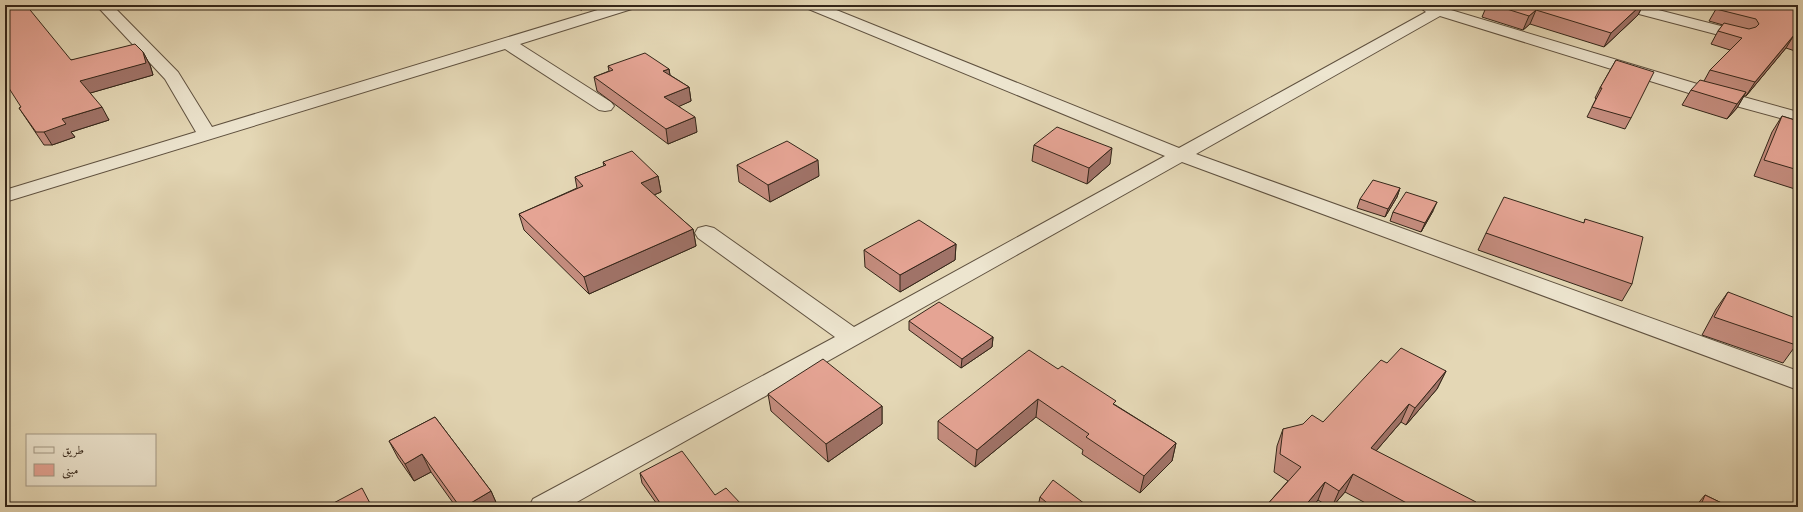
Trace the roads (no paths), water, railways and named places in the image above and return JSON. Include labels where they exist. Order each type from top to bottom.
[{"type":"street","points":[[5,10],[29,5]]},
{"type":"street","points":[[104,5],[172,76],[207,134]]},
{"type":"street","points":[[5,196],[630,5]]},
{"type":"street","points":[[811,5],[1180,155],[1798,381]]},
{"type":"street","points":[[1418,5],[1444,8],[1698,90],[1798,118]]},
{"type":"street","points":[[1621,5],[1742,36]]},
{"type":"street","points":[[543,507],[854,338],[1444,8]]},
{"type":"street","points":[[507,43],[605,106]]},
{"type":"street","points":[[706,233],[854,338]]}]
